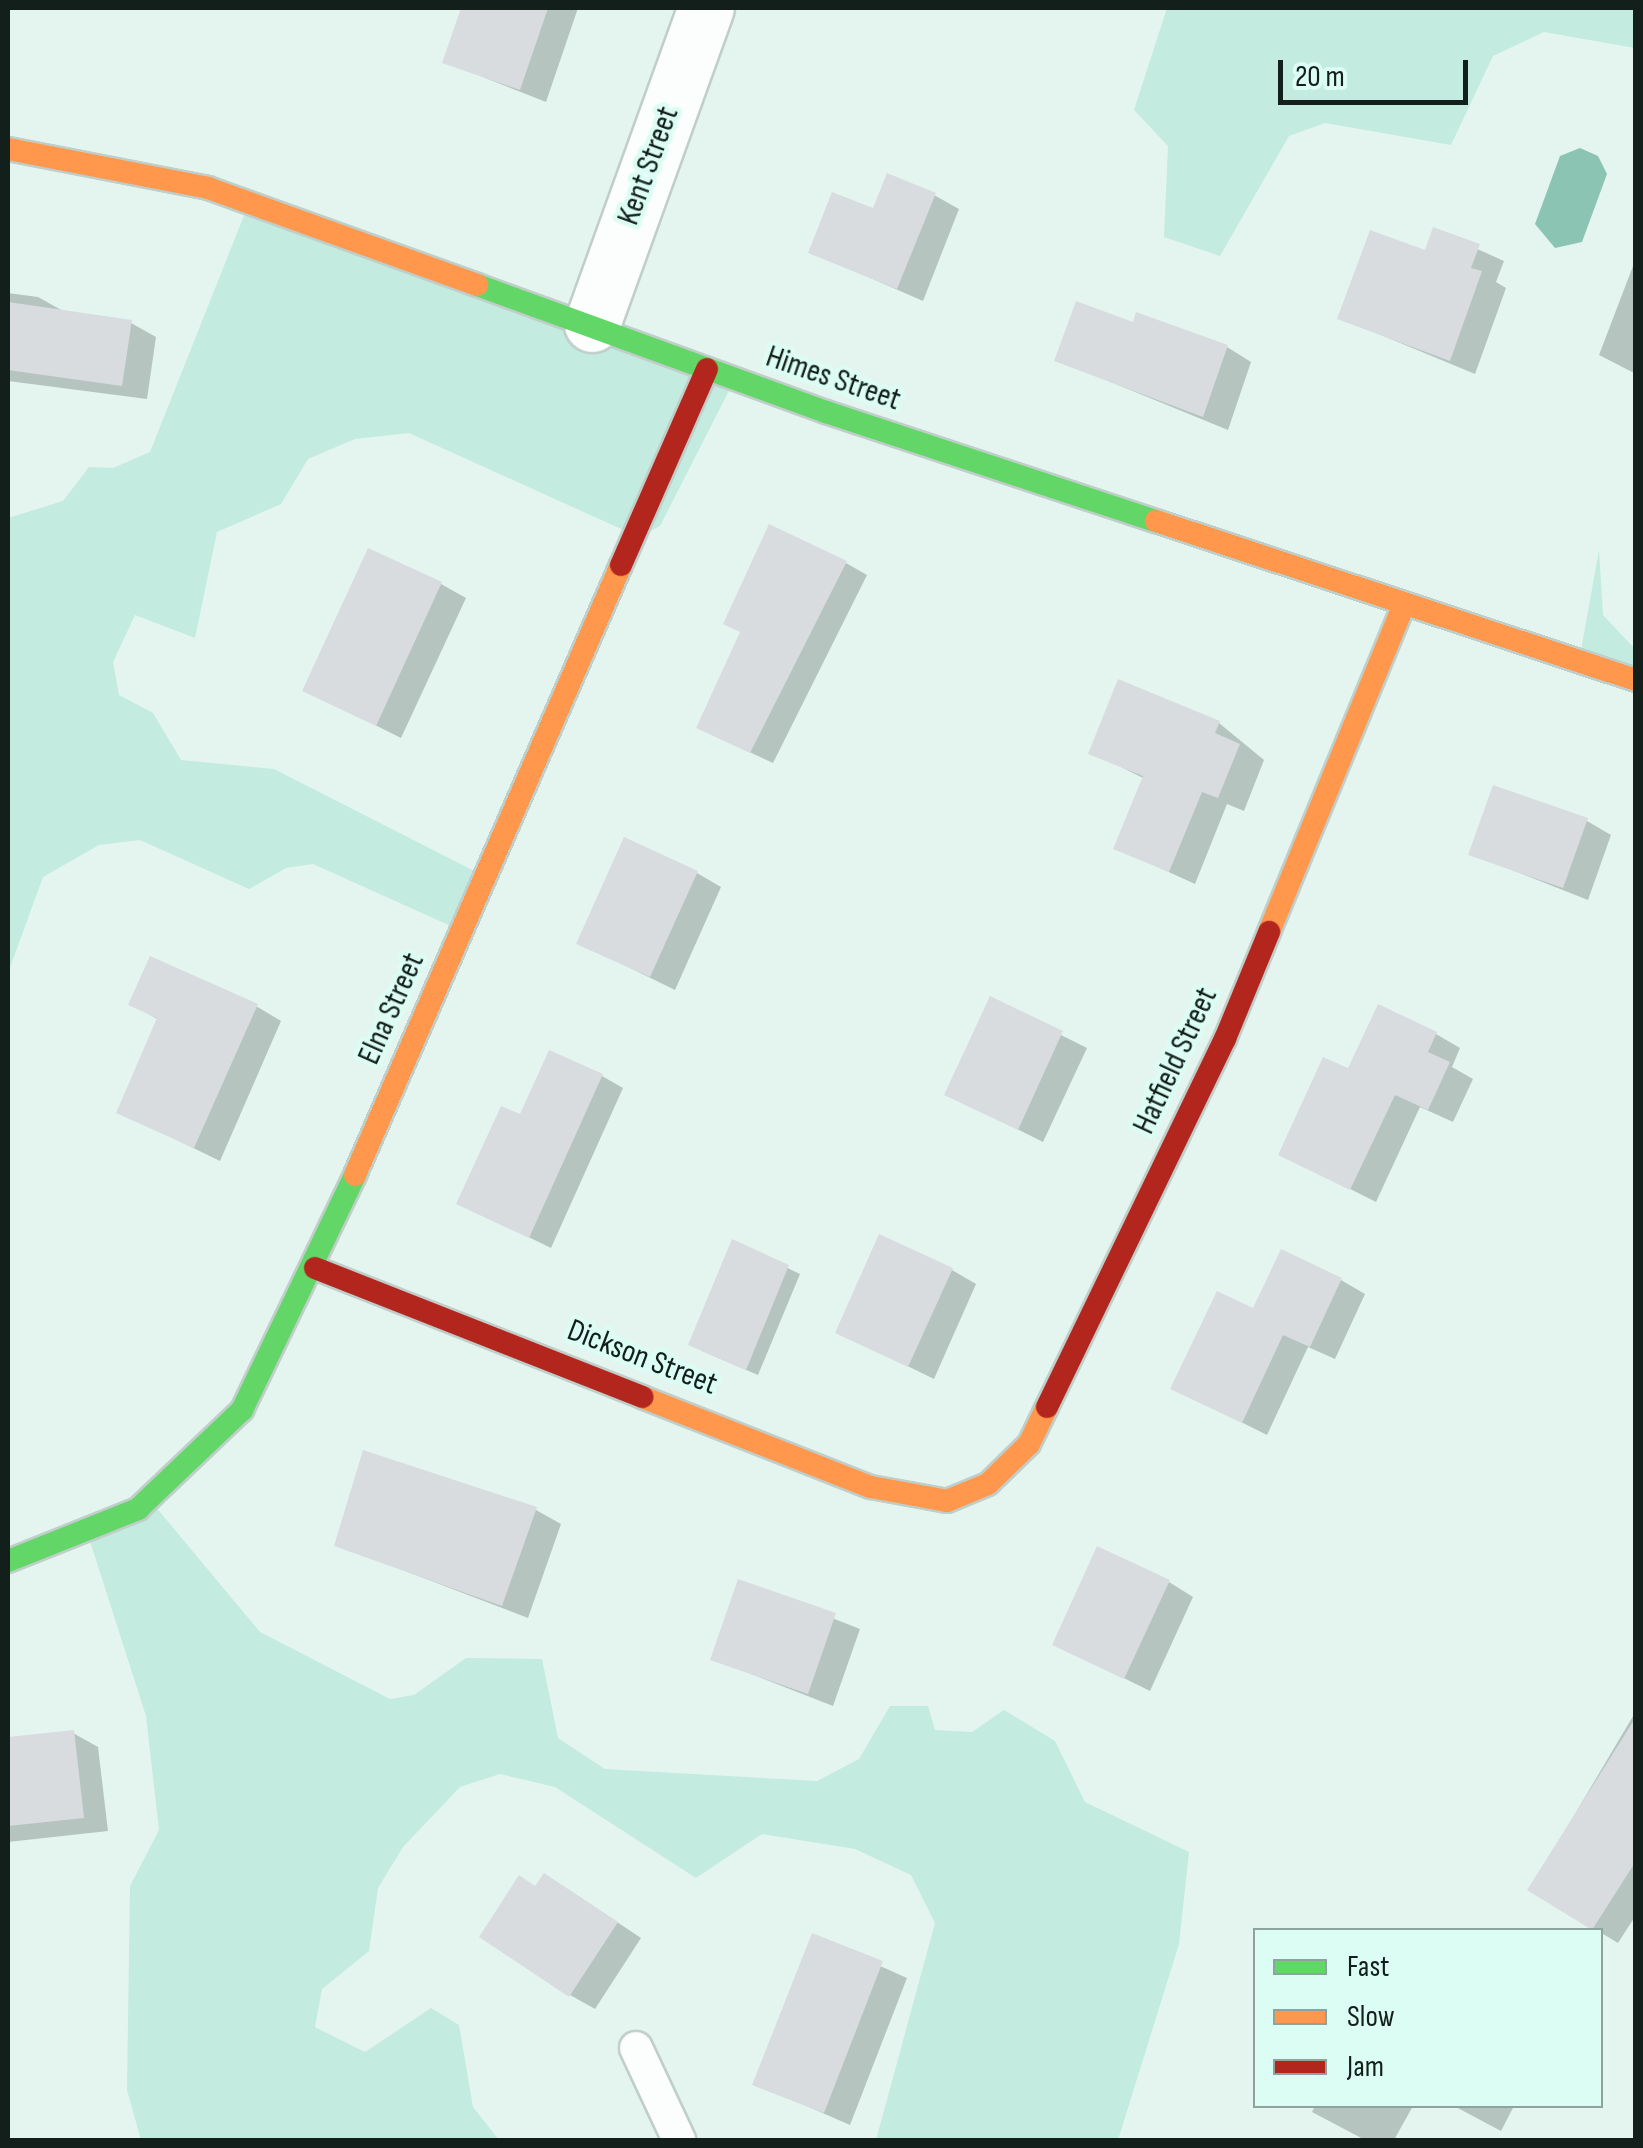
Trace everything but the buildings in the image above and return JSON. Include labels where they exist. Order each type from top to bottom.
[{"type":"street","name":"Kent Street","points":[[592,324],[706,8]]},
{"type":"street","name":"Himes Street","points":[[8,148],[208,188],[592,324],[707,369],[1636,680]]},
{"type":"street","name":"Elna Street","points":[[8,1561],[138,1509],[242,1410],[315,1268],[707,369]]},
{"type":"street","name":"Hatfield Street","points":[[947,1501],[988,1484],[1029,1444],[1224,1040],[1404,604]]},
{"type":"street","name":"Dickson Street","points":[[315,1268],[872,1486],[947,1501]]},
{"type":"lane","points":[[636,2048],[678,2140]]},
{"type":"shaded area","points":[[1167,8],[1635,8],[1635,48],[1544,32],[1493,56],[1451,145],[1325,123],[1289,136],[1220,256],[1164,237],[1168,146],[1134,110]]},
{"type":"shaded area","points":[[1580,148],[1598,156],[1607,174],[1582,242],[1555,248],[1535,224],[1560,156]]},
{"type":"shaded area","points":[[245,213],[736,377],[660,526],[639,537],[409,433],[355,439],[308,459],[281,504],[217,532],[195,638],[135,615],[113,662],[119,695],[153,713],[181,760],[274,769],[488,878],[464,932],[313,864],[286,868],[249,889],[140,840],[99,845],[43,877],[8,973],[8,518],[63,501],[89,467],[113,468],[150,452]]},
{"type":"shaded area","points":[[1599,550],[1603,615],[1635,649],[1635,685],[1579,661]]},
{"type":"shaded area","points":[[150,1500],[260,1632],[390,1699],[414,1695],[466,1658],[542,1659],[558,1738],[605,1769],[817,1781],[859,1759],[890,1706],[928,1706],[935,1730],[972,1732],[1004,1710],[1055,1741],[1085,1802],[1189,1852],[1179,1944],[1118,2140],[876,2140],[935,1923],[911,1875],[855,1849],[762,1834],[696,1878],[555,1787],[500,1774],[460,1787],[403,1847],[378,1888],[369,1951],[322,1989],[315,2027],[365,2052],[431,2008],[459,2025],[473,2107],[499,2140],[141,2140],[127,2090],[130,1886],[159,1830],[146,1716],[89,1538]]},
{"type":"traffic: fast","points":[[477,285],[826,412],[1156,521]]},
{"type":"traffic: fast","points":[[8,1561],[138,1509],[242,1410],[355,1175]]},
{"type":"traffic: slow","points":[[8,149],[208,188],[477,285]]},
{"type":"traffic: slow","points":[[1156,521],[1636,680]]},
{"type":"traffic: slow","points":[[355,1175],[621,565]]},
{"type":"traffic: slow","points":[[1269,932],[1404,605]]},
{"type":"traffic: slow","points":[[642,1397],[871,1487],[947,1501],[988,1484],[1029,1444],[1047,1407]]},
{"type":"traffic: jam","points":[[621,565],[707,369]]},
{"type":"traffic: jam","points":[[1047,1407],[1225,1039],[1269,932]]},
{"type":"traffic: jam","points":[[315,1268],[642,1397]]}]
